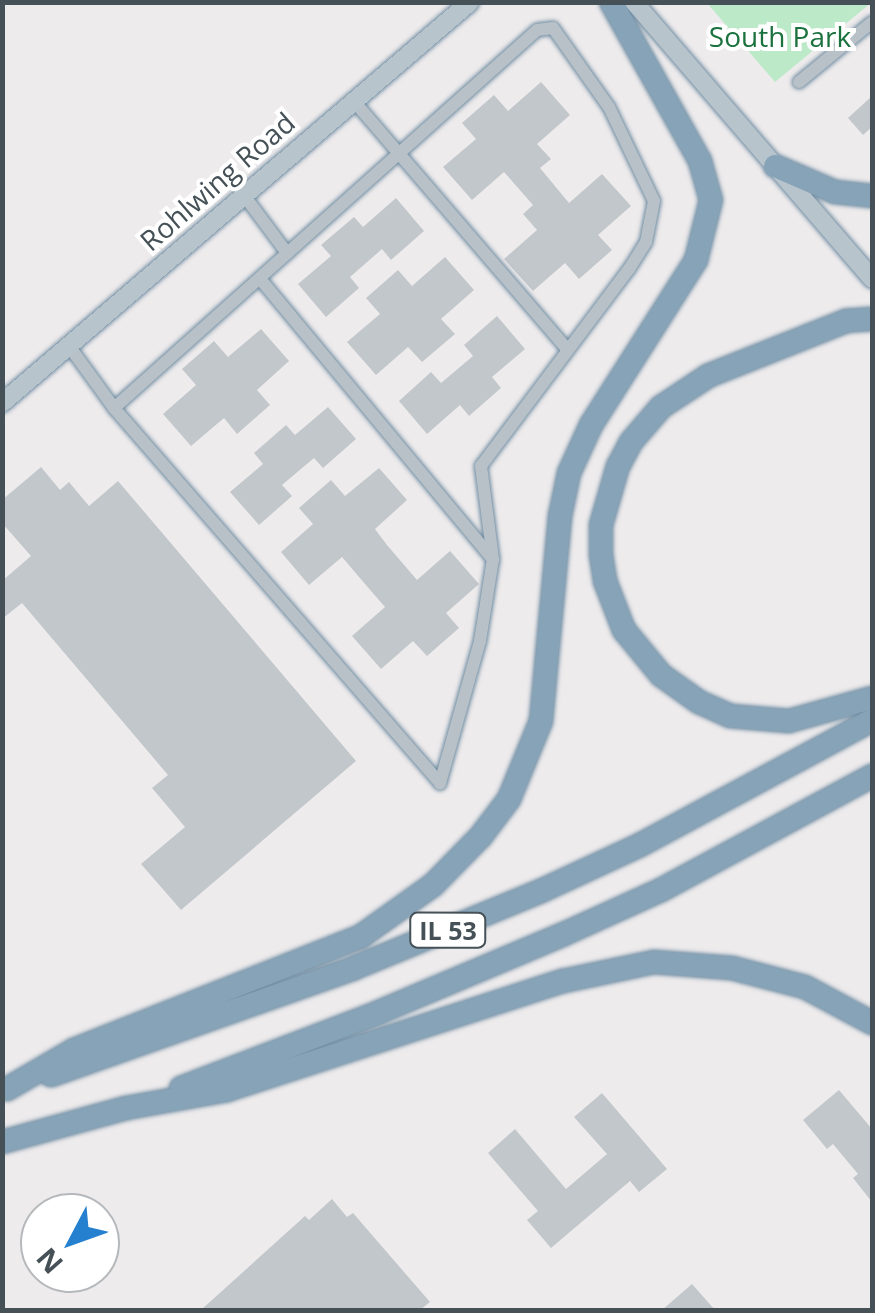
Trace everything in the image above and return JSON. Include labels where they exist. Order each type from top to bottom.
[{"type":"highway","points":[[5,1090],[74,1050],[360,937],[432,885],[481,836],[508,799],[529,760],[543,711],[560,516],[569,473],[591,426],[696,260],[711,200],[700,161],[610,2]]},
{"type":"highway","points":[[775,166],[835,192],[872,196]]},
{"type":"highway","points":[[872,319],[846,321],[708,376],[661,406],[631,442],[618,466],[601,525],[601,555],[605,581],[624,630],[661,675],[699,702],[730,716],[790,721],[830,714],[872,698]]},
{"type":"highway","name":"IL 53","points":[[5,1090],[354,968],[543,890],[640,845],[872,720]]},
{"type":"highway","name":"IL 53","points":[[2,1142],[126,1108],[377,1013],[547,942],[661,890],[872,776]]},
{"type":"highway","points":[[126,1108],[227,1090],[562,981],[654,962],[732,968],[805,987],[872,1024]]},
{"type":"main road","name":"Rohlwing Road","points":[[2,403],[470,2]]},
{"type":"main road","points":[[634,2],[872,279]]},
{"type":"street","points":[[798,82],[872,22]]},
{"type":"street","points":[[70,346],[114,408],[440,784],[480,641],[494,559],[481,466],[600,311],[646,242],[654,201],[609,108],[571,48],[553,28],[537,30],[114,408]]},
{"type":"street","points":[[352,100],[396,156],[568,350]]},
{"type":"street","points":[[243,194],[286,254]]},
{"type":"street","points":[[261,280],[494,559]]},
{"type":"green space","name":"South Park","points":[[707,2],[872,2],[775,82],[707,3]]},
{"type":"building","points":[[541,82],[570,115],[537,144],[551,159],[540,168],[569,203],[602,174],[631,206],[598,235],[612,250],[579,279],[565,263],[533,291],[504,259],[537,230],[523,214],[533,205],[504,172],[472,200],[443,167],[476,139],[462,123],[494,95],[508,111]]},
{"type":"building","points":[[872,96],[872,127],[863,135],[848,118]]},
{"type":"building","points":[[396,198],[424,231],[391,260],[382,249],[350,277],[359,288],[326,317],[298,284],[331,256],[321,245],[354,217],[363,227]]},
{"type":"building","points":[[445,257],[474,290],[441,319],[455,334],[422,362],[408,347],[376,375],[347,342],[380,314],[366,298],[398,270],[412,286]]},
{"type":"building","points":[[497,316],[525,349],[492,377],[501,388],[469,416],[460,405],[427,434],[399,401],[431,372],[441,383],[473,356],[464,345]]},
{"type":"building","points":[[261,329],[289,361],[257,390],[270,405],[237,434],[224,418],[191,446],[163,414],[196,385],[182,369],[214,341],[228,357]]},
{"type":"building","points":[[328,407],[356,439],[323,468],[314,458],[282,485],[292,496],[259,525],[230,492],[263,464],[254,453],[286,425],[295,435]]},
{"type":"building","points":[[41,467],[60,490],[69,482],[89,506],[118,481],[356,761],[181,910],[141,864],[185,827],[152,788],[168,775],[22,603],[2,619],[2,581],[31,556],[2,523],[2,500]]},
{"type":"building","points":[[379,468],[407,500],[375,529],[417,580],[450,551],[479,584],[446,613],[459,628],[427,656],[413,641],[381,669],[352,636],[385,607],[342,557],[309,585],[281,552],[313,524],[299,508],[331,480],[345,496]]},
{"type":"building","points":[[839,1090],[872,1129],[872,1202],[853,1178],[858,1174],[833,1144],[827,1149],[803,1120]]},
{"type":"building","points":[[602,1093],[667,1169],[639,1192],[630,1181],[551,1248],[527,1220],[538,1211],[488,1153],[515,1129],[566,1189],[607,1154],[574,1117]]},
{"type":"building","points":[[332,1199],[347,1217],[353,1213],[430,1302],[420,1310],[201,1310],[305,1216],[309,1220]]},
{"type":"building","points":[[692,1284],[715,1310],[662,1310]]}]
